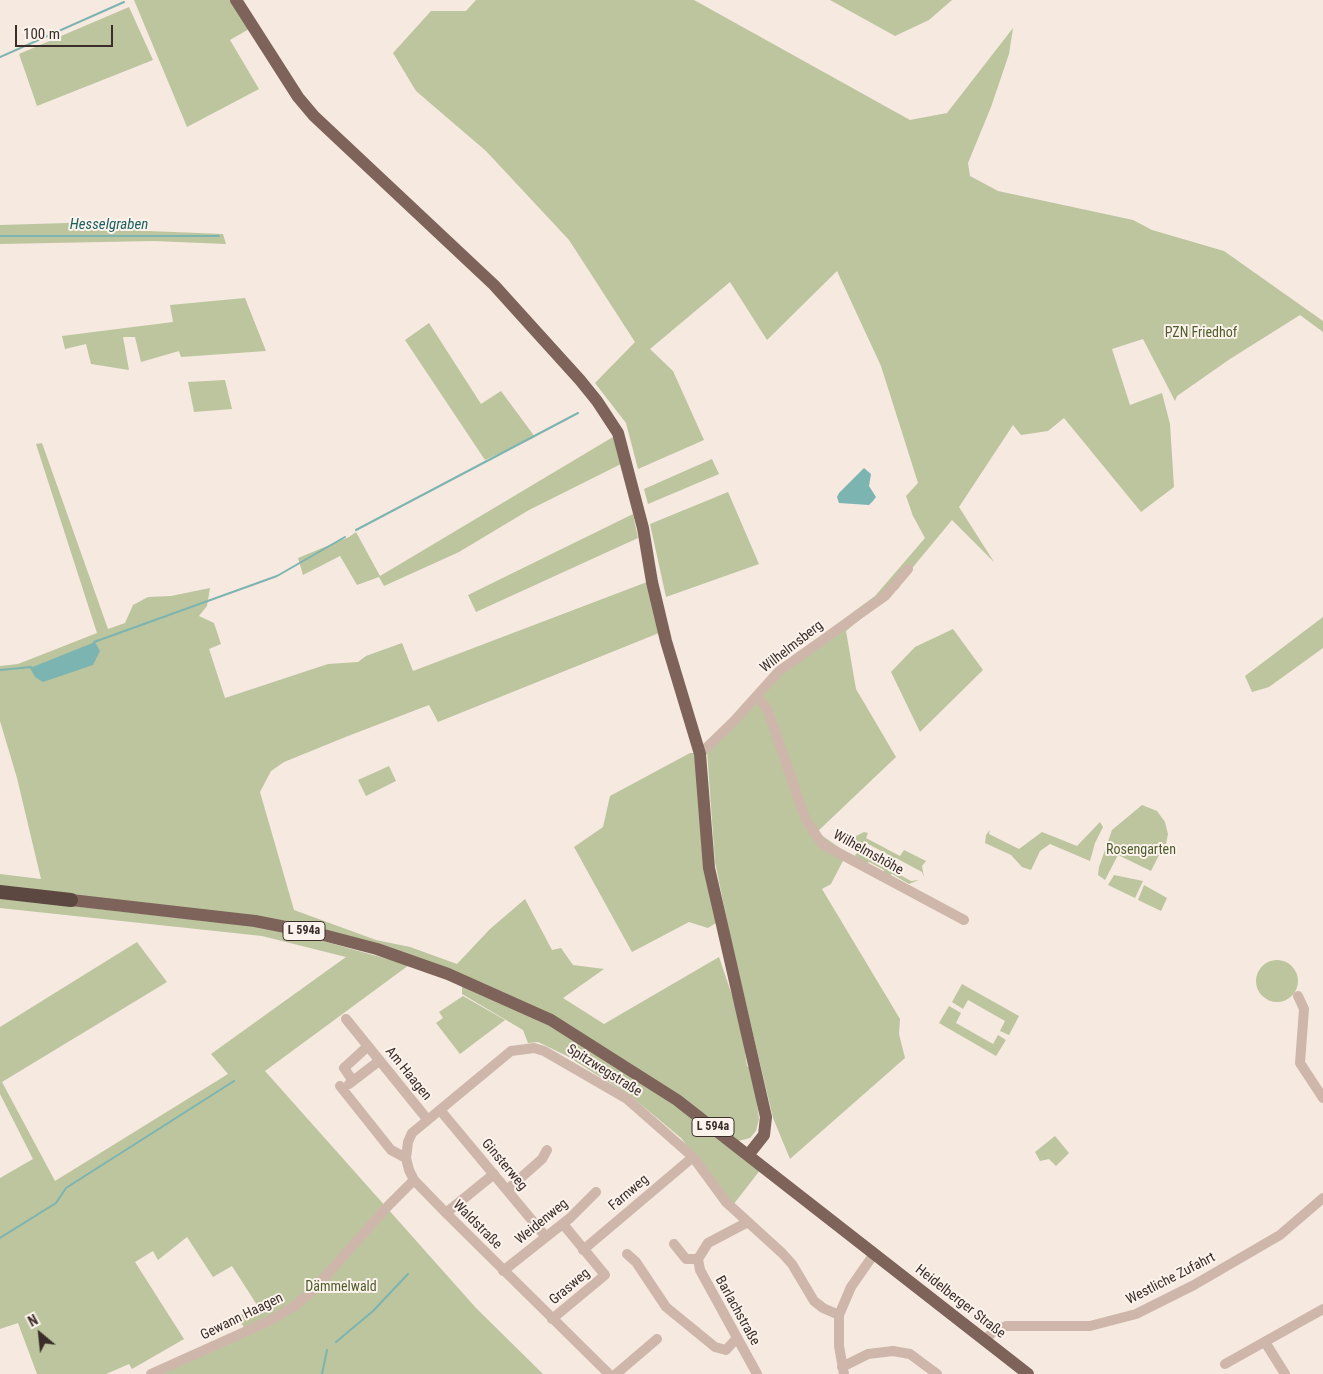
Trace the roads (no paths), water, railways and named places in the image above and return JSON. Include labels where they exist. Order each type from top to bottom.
[{"type":"highway","name":"L 594a","points":[[0,892],[71,900]]},
{"type":"main road","points":[[236,0],[298,97],[314,116],[494,285],[598,401],[618,433],[643,528],[652,582],[666,641],[700,754],[709,868],[766,1117],[764,1135],[749,1154]]},
{"type":"main road","name":"L 594a","points":[[71,900],[255,920],[377,949],[448,974],[550,1020],[663,1091],[749,1154]]},
{"type":"main road","name":"Heidelberger Straße","points":[[749,1154],[1028,1374]]},
{"type":"street","name":"Wilhelmsberg","points":[[700,754],[779,671],[885,596],[908,570]]},
{"type":"street","name":"Wilhelmshöhe","points":[[756,697],[767,708],[795,793],[810,828],[822,844],[964,920]]},
{"type":"street","points":[[1298,996],[1304,1009],[1300,1063],[1323,1098]]},
{"type":"street","name":"Am Haagen","points":[[346,1019],[427,1119]]},
{"type":"street","name":"Am Haagen","points":[[353,1081],[344,1068],[368,1046]]},
{"type":"street","name":"Spitzwegstraße","points":[[406,1158],[408,1142],[412,1134],[427,1119],[511,1051],[534,1048],[544,1051],[628,1099],[693,1157],[718,1193],[746,1222],[771,1242],[792,1264],[814,1301],[823,1308],[839,1315]]},
{"type":"street","points":[[379,1061],[341,1088],[391,1150],[406,1158]]},
{"type":"street","name":"Ginsterweg","points":[[440,1110],[546,1237]]},
{"type":"street","points":[[506,1190],[542,1159],[547,1150]]},
{"type":"street","name":"Farnweg","points":[[583,1250],[693,1157]]},
{"type":"street","name":"Waldstraße","points":[[406,1158],[414,1180],[609,1374]]},
{"type":"street","points":[[446,1213],[494,1174]]},
{"type":"street","name":"Gewann Haagen","points":[[151,1374],[271,1320],[296,1305],[314,1289],[388,1206],[414,1180]]},
{"type":"street","name":"Weidenweg","points":[[504,1270],[562,1224],[592,1198],[596,1192]]},
{"type":"street","name":"Westliche Zufahrt","points":[[985,1340],[994,1331],[1006,1326],[1090,1326],[1136,1314],[1194,1285],[1280,1235],[1323,1198]]},
{"type":"street","points":[[674,1244],[686,1259],[698,1258],[708,1244],[746,1222]]},
{"type":"street","points":[[562,1224],[583,1250]]},
{"type":"street","name":"Grasweg","points":[[552,1319],[605,1276],[583,1250]]},
{"type":"street","points":[[627,1254],[636,1262],[666,1307],[715,1347],[726,1350],[736,1339]]},
{"type":"street","points":[[874,1254],[850,1287],[839,1315],[839,1346],[843,1371],[868,1354],[893,1351],[910,1354],[937,1374]]},
{"type":"street","name":"Barlachstraße","points":[[698,1258],[700,1270],[736,1339],[757,1374]]},
{"type":"street","points":[[1225,1364],[1323,1308]]},
{"type":"street","points":[[616,1374],[657,1339]]},
{"type":"street","points":[[1265,1342],[1285,1374]]},
{"type":"water","points":[[864,468],[871,474],[869,486],[876,497],[869,505],[839,503],[837,497],[839,493]]},
{"type":"water","points":[[95,642],[100,651],[93,665],[43,682],[35,677],[30,668]]},
{"type":"waterway","points":[[0,57],[124,2]]},
{"type":"waterway","name":"Hesselgraben","points":[[0,236],[219,236]]},
{"type":"waterway","points":[[356,530],[578,413]]},
{"type":"waterway","points":[[94,642],[277,576],[345,537]]},
{"type":"waterway","points":[[0,670],[31,667]]},
{"type":"waterway","points":[[0,1238],[56,1203],[66,1188],[234,1081]]},
{"type":"waterway","points":[[336,1342],[373,1311],[408,1274]]},
{"type":"waterway","points":[[322,1374],[327,1350]]},
{"type":"park label","name":"PZN Friedhof","points":[[1201,333]]},
{"type":"park label","name":"Rosengarten","points":[[1141,850]]},
{"type":"park label","name":"Dämmelwald","points":[[341,1287]]}]
